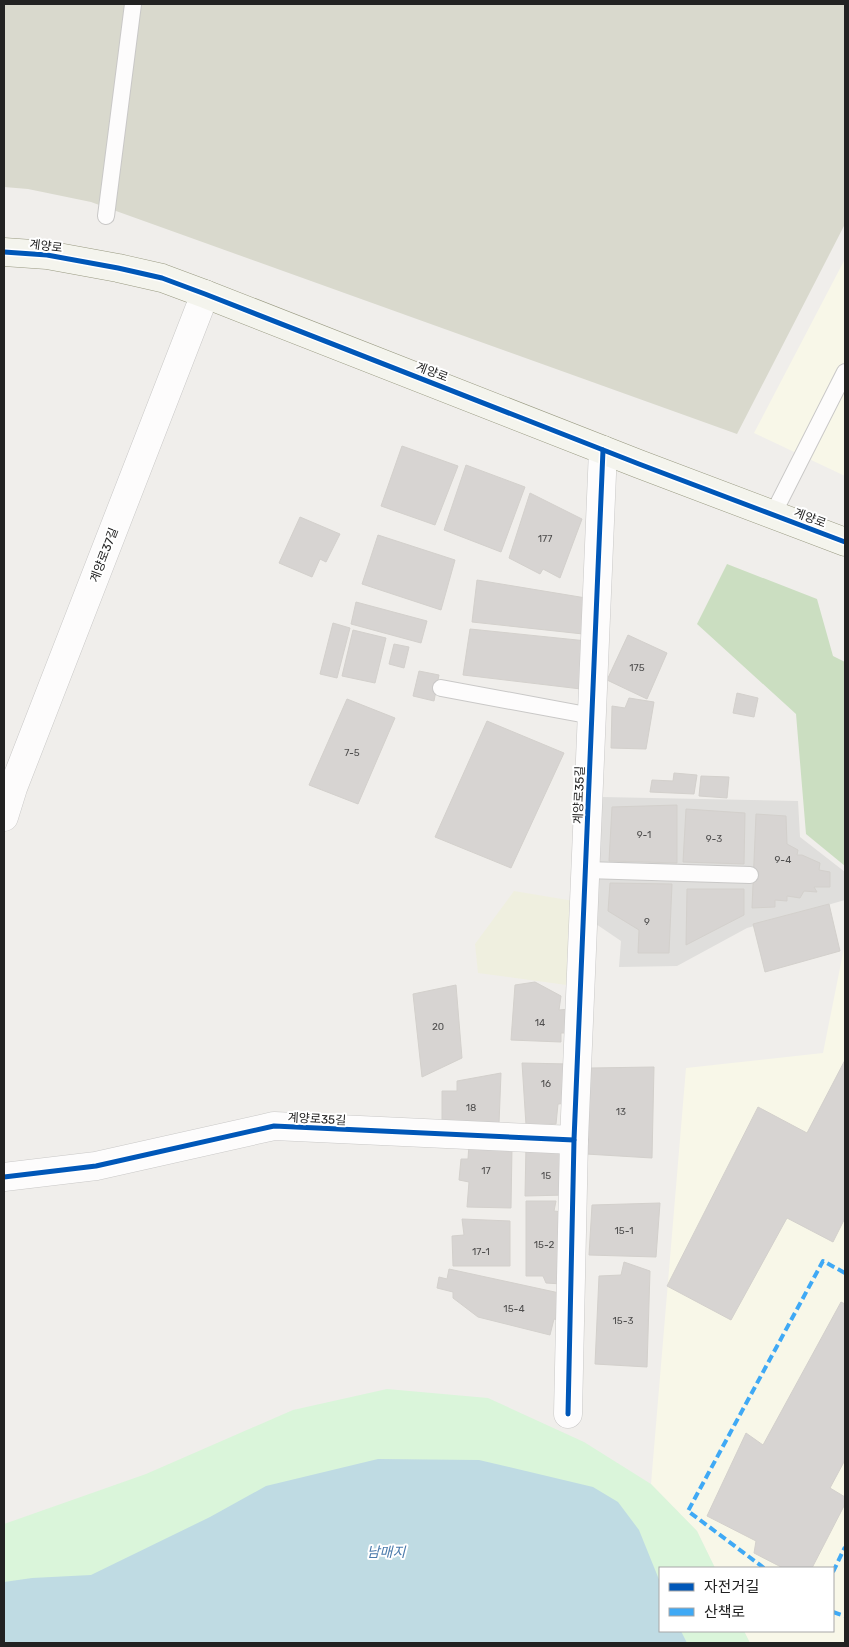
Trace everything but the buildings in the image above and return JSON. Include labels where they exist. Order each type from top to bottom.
[{"type":"street","name":"계양로","points":[[4,252],[47,255],[162,278],[845,542]]},
{"type":"street","name":"계양로37길","points":[[4,817],[13,788],[205,294]]},
{"type":"street","name":"계양로35길","points":[[568,1414],[574,1140],[603,450]]},
{"type":"street","name":"계양로35길","points":[[4,1177],[96,1166],[274,1126],[574,1140]]},
{"type":"lane","points":[[106,216],[133,4]]},
{"type":"lane","points":[[773,514],[845,372]]},
{"type":"lane","points":[[441,688],[592,716]]},
{"type":"lane","points":[[586,870],[750,875]]},
{"type":"shaded area","points":[[4,4],[845,4],[845,224],[737,434],[91,202],[28,189],[4,187]]},
{"type":"shaded area","points":[[845,259],[845,476],[754,433]]},
{"type":"shaded area","points":[[602,797],[798,801],[800,837],[845,872],[845,900],[747,928],[677,966],[619,967],[621,941],[596,924]]},
{"type":"shaded area","points":[[845,943],[845,1643],[750,1643],[744,1632],[834,1632],[834,1567],[715,1567],[697,1531],[651,1484],[686,1068],[823,1053]]},
{"type":"green space","points":[[727,564],[817,599],[833,656],[845,662],[845,866],[806,834],[796,714],[697,624]]},
{"type":"green space","points":[[514,891],[574,901],[574,986],[478,973],[475,944]]},
{"type":"green space","name":"남매지","points":[[387,1389],[488,1398],[584,1442],[651,1484],[697,1531],[715,1567],[659,1567],[659,1632],[744,1632],[750,1643],[4,1643],[4,1524],[146,1474],[293,1410]]},
{"type":"water","name":"남매지","points":[[378,1459],[479,1460],[593,1487],[618,1502],[639,1530],[659,1580],[659,1632],[682,1632],[687,1643],[4,1643],[4,1582],[32,1578],[91,1575],[210,1517],[266,1486]]},
{"type":"marked path","points":[[763,1567],[688,1511],[823,1261],[845,1273]]},
{"type":"marked path","points":[[834,1570],[845,1547]]},
{"type":"marked path","points":[[834,1612],[845,1616]]},
{"type":"cycle path","points":[[4,252],[47,255],[162,278],[639,464],[845,542]]},
{"type":"cycle path","points":[[568,1414],[574,1140],[603,450]]},
{"type":"cycle path","points":[[4,1177],[96,1166],[274,1126],[574,1140]]}]
